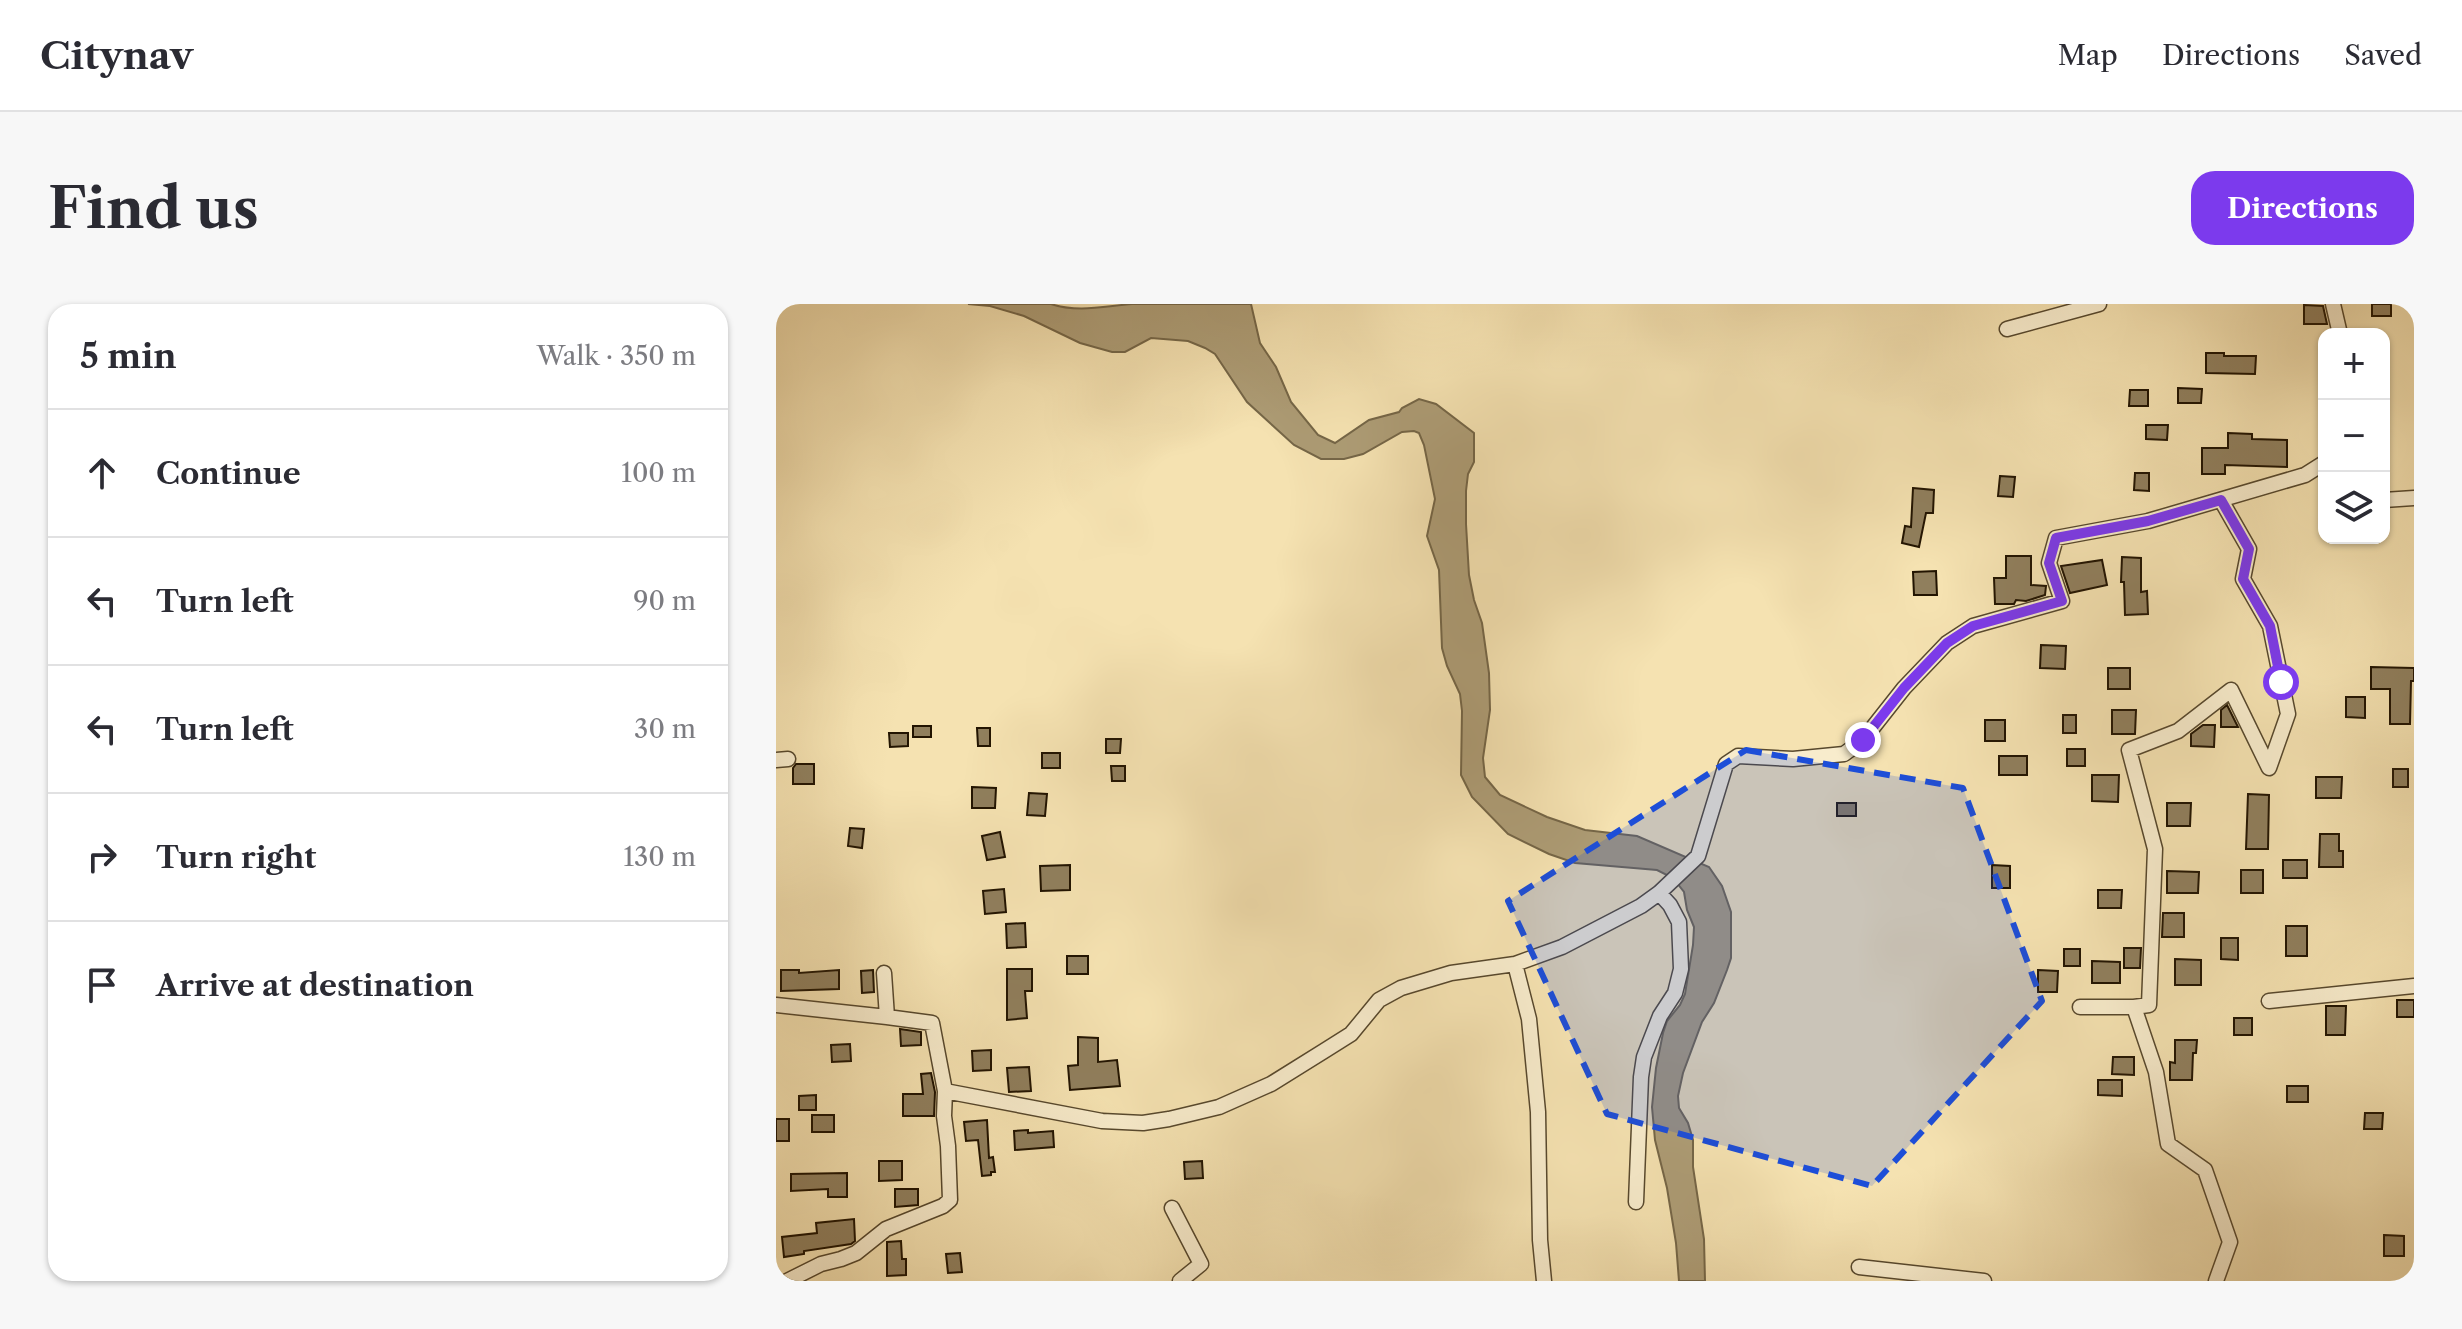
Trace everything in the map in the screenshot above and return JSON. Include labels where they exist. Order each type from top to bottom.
[{"type":"street","points":[[2007,329],[2060,308],[2099,304]]},
{"type":"street","points":[[2333,304],[2339,328]]},
{"type":"street","points":[[945,1091],[1102,1121],[1143,1123],[1219,1107],[1271,1084],[1351,1034],[1379,1000],[1401,988],[1451,973],[1515,964],[1562,947],[1641,906],[1698,856],[1726,764],[1738,756],[1793,759],[1844,754],[1863,740],[1904,688],[1947,643],[1973,626],[2062,601],[2049,563],[2056,538],[2148,521],[2305,475],[2318,467]]},
{"type":"street","points":[[2390,500],[2414,498]]},
{"type":"street","points":[[2080,1007],[2149,1005],[2155,849],[2129,750],[2178,731],[2231,690],[2269,768],[2288,714],[2270,626],[2243,579],[2249,549],[2221,500]]},
{"type":"street","points":[[1636,1202],[1644,1057],[1660,1016],[1675,993],[1681,969],[1679,922],[1663,889]]},
{"type":"street","points":[[1515,964],[1529,1019],[1538,1112],[1540,1240],[1544,1281]]},
{"type":"street","points":[[884,973],[887,1017]]},
{"type":"street","points":[[2269,1001],[2414,986]]},
{"type":"street","points":[[776,1005],[932,1023],[945,1091],[948,1146],[950,1200],[932,1211],[886,1229],[856,1253],[821,1264],[787,1281]]},
{"type":"street","points":[[2134,1007],[2156,1072],[2168,1144],[2205,1170],[2230,1242],[2216,1281]]},
{"type":"street","points":[[1172,1208],[1201,1264],[1180,1281]]},
{"type":"street","points":[[1859,1267],[1984,1281]]},
{"type":"highlighted area","points":[[1746,750],[1963,788],[2042,1001],[1872,1186],[1607,1114],[1508,901]]},
{"type":"shaded area","points":[[968,304],[1051,304],[1081,308],[1132,304],[1251,304],[1260,343],[1276,367],[1291,402],[1318,435],[1335,443],[1369,420],[1399,412],[1419,399],[1436,404],[1474,433],[1474,462],[1468,474],[1466,491],[1466,524],[1469,575],[1482,623],[1489,673],[1490,710],[1483,758],[1485,777],[1500,795],[1547,817],[1585,830],[1637,836],[1709,867],[1722,886],[1731,912],[1731,958],[1714,1003],[1702,1022],[1678,1096],[1679,1108],[1693,1140],[1693,1167],[1704,1239],[1705,1281],[1679,1281],[1676,1243],[1655,1140],[1652,1107],[1663,1033],[1667,1021],[1685,994],[1693,945],[1694,927],[1684,892],[1673,878],[1657,870],[1575,863],[1549,854],[1508,834],[1472,797],[1461,775],[1460,694],[1442,648],[1439,570],[1427,536],[1435,499],[1419,433],[1402,432],[1363,454],[1344,459],[1321,459],[1294,445],[1247,402],[1215,354],[1205,348],[1188,341],[1151,338],[1125,352],[1112,352],[1080,343],[1024,316],[990,306]]},
{"type":"building","points":[[2372,304],[2391,304],[2391,316],[2372,316]]},
{"type":"building","points":[[2304,305],[2323,306],[2327,324],[2304,324]]},
{"type":"building","points":[[2206,353],[2256,356],[2255,374],[2206,373]]},
{"type":"building","points":[[2178,388],[2202,389],[2201,403],[2178,403]]},
{"type":"building","points":[[2130,390],[2148,390],[2148,406],[2129,406]]},
{"type":"building","points":[[2146,425],[2168,425],[2167,440],[2146,439]]},
{"type":"building","points":[[2228,433],[2252,434],[2252,439],[2287,440],[2287,467],[2225,465],[2225,474],[2202,474],[2202,448],[2228,448]]},
{"type":"building","points":[[2135,473],[2149,473],[2149,491],[2134,490]]},
{"type":"building","points":[[2000,476],[2015,477],[2013,497],[1998,496]]},
{"type":"building","points":[[1913,488],[1934,490],[1933,513],[1926,513],[1919,547],[1902,543],[1905,526],[1911,527]]},
{"type":"building","points":[[2006,556],[2031,556],[2031,585],[2046,586],[2045,595],[2026,601],[2016,600],[2014,604],[1995,604],[1994,578],[2006,578]]},
{"type":"building","points":[[2122,557],[2141,558],[2141,592],[2147,591],[2148,614],[2125,615]]},
{"type":"building","points":[[2102,560],[2107,585],[2070,593],[2061,566]]},
{"type":"building","points":[[1936,571],[1937,595],[1914,595],[1913,572]]},
{"type":"building","points":[[2041,645],[2066,646],[2065,669],[2040,668]]},
{"type":"building","points":[[2371,667],[2414,668],[2410,724],[2390,724],[2390,689],[2371,689]]},
{"type":"building","points":[[2108,668],[2130,668],[2130,689],[2108,689]]},
{"type":"building","points":[[2346,697],[2365,697],[2365,718],[2346,717]]},
{"type":"building","points":[[2227,705],[2238,727],[2221,727],[2221,710]]},
{"type":"building","points":[[2112,710],[2136,710],[2135,734],[2112,734]]},
{"type":"building","points":[[2063,715],[2076,715],[2076,733],[2063,733]]},
{"type":"building","points":[[1985,720],[2005,720],[2005,741],[1985,741]]},
{"type":"building","points":[[2203,725],[2215,725],[2214,747],[2191,746],[2191,734]]},
{"type":"building","points":[[913,726],[931,726],[931,737],[913,737]]},
{"type":"building","points":[[977,728],[990,728],[990,746],[978,746]]},
{"type":"building","points":[[889,733],[908,733],[908,746],[890,747]]},
{"type":"building","points":[[1106,739],[1121,739],[1120,753],[1106,753]]},
{"type":"building","points":[[2067,749],[2085,749],[2085,766],[2067,766]]},
{"type":"building","points":[[1042,753],[1060,753],[1060,768],[1042,768]]},
{"type":"building","points":[[1999,756],[2027,756],[2027,775],[1999,775]]},
{"type":"building","points":[[796,764],[814,764],[814,784],[793,784]]},
{"type":"building","points":[[1111,766],[1125,766],[1125,781],[1112,781]]},
{"type":"building","points":[[2393,769],[2408,769],[2408,787],[2393,787]]},
{"type":"building","points":[[2092,775],[2119,775],[2118,802],[2092,801]]},
{"type":"building","points":[[2316,777],[2342,777],[2341,798],[2316,798]]},
{"type":"building","points":[[972,787],[996,788],[995,808],[972,808]]},
{"type":"building","points":[[1029,793],[1047,794],[1045,816],[1027,815]]},
{"type":"building","points":[[2248,794],[2269,795],[2268,849],[2246,849]]},
{"type":"building","points":[[1837,803],[1856,803],[1856,816],[1837,816]]},
{"type":"building","points":[[2167,803],[2191,803],[2190,826],[2167,826]]},
{"type":"building","points":[[850,828],[864,829],[862,848],[848,846]]},
{"type":"building","points":[[1000,832],[1005,857],[987,860],[982,836]]},
{"type":"building","points":[[2320,834],[2339,834],[2343,867],[2319,867]]},
{"type":"building","points":[[2283,860],[2307,860],[2307,878],[2283,878]]},
{"type":"building","points":[[1070,865],[1070,890],[1041,891],[1040,866]]},
{"type":"building","points":[[1992,865],[2010,866],[2010,888],[1992,888]]},
{"type":"building","points":[[2241,870],[2263,870],[2263,893],[2241,893]]},
{"type":"building","points":[[2167,871],[2199,872],[2198,893],[2167,893]]},
{"type":"building","points":[[1004,889],[1006,912],[985,914],[983,891]]},
{"type":"building","points":[[2098,890],[2122,890],[2121,908],[2098,908]]},
{"type":"building","points":[[2163,913],[2184,913],[2184,937],[2162,937]]},
{"type":"building","points":[[1025,923],[1026,947],[1007,948],[1006,924]]},
{"type":"building","points":[[2286,926],[2307,926],[2307,956],[2286,956]]},
{"type":"building","points":[[2221,938],[2238,938],[2238,960],[2221,959]]},
{"type":"building","points":[[2124,948],[2141,948],[2140,968],[2124,968]]},
{"type":"building","points":[[2064,949],[2080,949],[2080,966],[2064,966]]},
{"type":"building","points":[[1067,956],[1088,956],[1088,974],[1067,974]]},
{"type":"building","points":[[2175,959],[2201,960],[2201,985],[2175,985]]},
{"type":"building","points":[[2092,961],[2120,962],[2120,983],[2092,983]]},
{"type":"building","points":[[1007,969],[1032,969],[1032,991],[1025,991],[1027,1018],[1007,1020]]},
{"type":"building","points":[[781,970],[799,970],[799,973],[839,970],[839,989],[781,991]]},
{"type":"building","points":[[873,970],[874,992],[862,993],[861,971]]},
{"type":"building","points":[[2038,970],[2058,971],[2057,992],[2038,992]]},
{"type":"building","points":[[2397,1000],[2414,1000],[2414,1017],[2397,1017]]},
{"type":"building","points":[[2326,1006],[2346,1006],[2345,1035],[2326,1035]]},
{"type":"building","points":[[2234,1018],[2252,1018],[2252,1035],[2234,1035]]},
{"type":"building","points":[[900,1029],[921,1032],[921,1045],[901,1046]]},
{"type":"building","points":[[1078,1037],[1098,1038],[1098,1062],[1117,1060],[1120,1086],[1070,1090],[1068,1066],[1078,1065]]},
{"type":"building","points":[[2175,1040],[2197,1040],[2192,1080],[2170,1080],[2170,1062],[2175,1063]]},
{"type":"building","points":[[850,1044],[851,1061],[832,1062],[831,1045]]},
{"type":"building","points":[[991,1050],[991,1070],[973,1071],[972,1051]]},
{"type":"building","points":[[2113,1057],[2134,1057],[2134,1075],[2112,1074]]},
{"type":"building","points":[[1029,1067],[1031,1091],[1009,1092],[1007,1068]]},
{"type":"building","points":[[931,1073],[935,1092],[934,1116],[903,1116],[903,1094],[923,1094],[921,1074]]},
{"type":"building","points":[[2098,1080],[2122,1080],[2122,1096],[2098,1095]]},
{"type":"building","points":[[2287,1086],[2308,1086],[2308,1102],[2287,1102]]},
{"type":"building","points":[[816,1095],[816,1110],[799,1110],[799,1096]]},
{"type":"building","points":[[2365,1113],[2383,1113],[2382,1129],[2364,1129]]},
{"type":"building","points":[[812,1115],[834,1115],[834,1132],[812,1132]]},
{"type":"building","points":[[776,1119],[789,1119],[789,1141],[776,1141]]},
{"type":"building","points":[[987,1120],[989,1158],[993,1157],[995,1172],[982,1176],[978,1140],[966,1141],[964,1122]]},
{"type":"building","points":[[1028,1130],[1028,1133],[1053,1131],[1054,1147],[1015,1150],[1014,1131]]},
{"type":"building","points":[[879,1161],[902,1161],[902,1180],[879,1181]]},
{"type":"building","points":[[1202,1161],[1203,1178],[1185,1179],[1184,1162]]},
{"type":"building","points":[[847,1173],[847,1197],[828,1197],[828,1189],[791,1191],[791,1174]]},
{"type":"building","points":[[895,1189],[918,1189],[918,1205],[895,1207]]},
{"type":"building","points":[[854,1219],[855,1241],[851,1244],[784,1257],[782,1237],[817,1233],[816,1223]]},
{"type":"building","points":[[2384,1235],[2404,1236],[2404,1256],[2384,1256]]},
{"type":"building","points":[[901,1241],[906,1275],[887,1276],[887,1242]]},
{"type":"building","points":[[960,1253],[962,1272],[948,1273],[946,1254]]},
{"type":"route","points":[[1863,740],[1904,688],[1947,643],[1973,626],[2062,601],[2049,563],[2056,538],[2148,521],[2221,500],[2249,549],[2243,579],[2270,626],[2281,682]]}]
